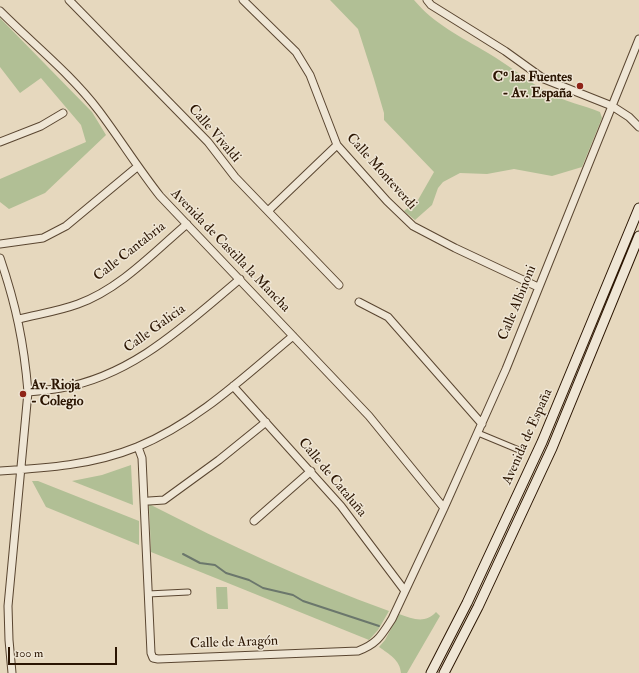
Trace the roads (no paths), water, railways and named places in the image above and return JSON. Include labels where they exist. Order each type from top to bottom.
[{"type":"main road","name":"Avenida de España","points":[[431,673],[467,603],[542,442],[639,208]]},
{"type":"main road","name":"Avenida de España","points":[[444,673],[478,607],[552,448],[639,236]]},
{"type":"street","name":"Calle Vivaldi","points":[[69,0],[208,142],[235,177],[339,285]]},
{"type":"street","name":"Calle Monteverdi","points":[[243,0],[296,52],[310,75],[337,145],[387,201],[413,226],[538,288]]},
{"type":"street","points":[[427,0],[431,5],[505,51],[544,79],[612,106],[629,117],[639,127]]},
{"type":"street","name":"Avenida de Castilla la Mancha","points":[[0,11],[59,67],[99,110],[137,167],[160,196],[369,416],[444,508]]},
{"type":"street","name":"Calle Albinoni","points":[[444,508],[506,369],[639,39]]},
{"type":"street","points":[[0,142],[41,126],[62,113]]},
{"type":"street","points":[[629,117],[639,118]]},
{"type":"street","points":[[268,211],[337,145]]},
{"type":"street","points":[[0,244],[43,238],[66,226],[137,167]]},
{"type":"street","name":"Calle Cantabria","points":[[19,318],[61,310],[80,303],[104,291],[126,275],[187,224]]},
{"type":"street","points":[[0,258],[19,318],[28,392],[8,606],[12,673]]},
{"type":"street","name":"Calle Galicia","points":[[28,392],[62,388],[99,377],[128,364],[155,348],[177,332],[240,279]]},
{"type":"street","points":[[359,302],[388,317],[482,424]]},
{"type":"street","points":[[0,471],[68,466],[96,460],[138,447],[172,429],[234,386],[293,336]]},
{"type":"street","name":"Calle de Cataluña","points":[[234,386],[341,506],[405,591]]},
{"type":"street","points":[[149,501],[164,500],[220,460],[266,422]]},
{"type":"street","points":[[478,433],[519,450]]},
{"type":"street","name":"Calle de Aragón","points":[[138,447],[142,458],[151,653],[153,658],[158,659],[358,651],[372,646],[382,635],[405,591],[444,508]]},
{"type":"street","points":[[254,521],[311,471]]},
{"type":"street","points":[[148,594],[188,592]]},
{"type":"waterway","points":[[183,554],[200,563],[215,565],[226,573],[249,580],[263,588],[293,595],[303,601],[379,626]]},
{"type":"place","name":"Cº las Fuentes - Av. España","points":[[580,86]]},
{"type":"place","name":"Av. Rioja - Colegio","points":[[23,394]]}]
